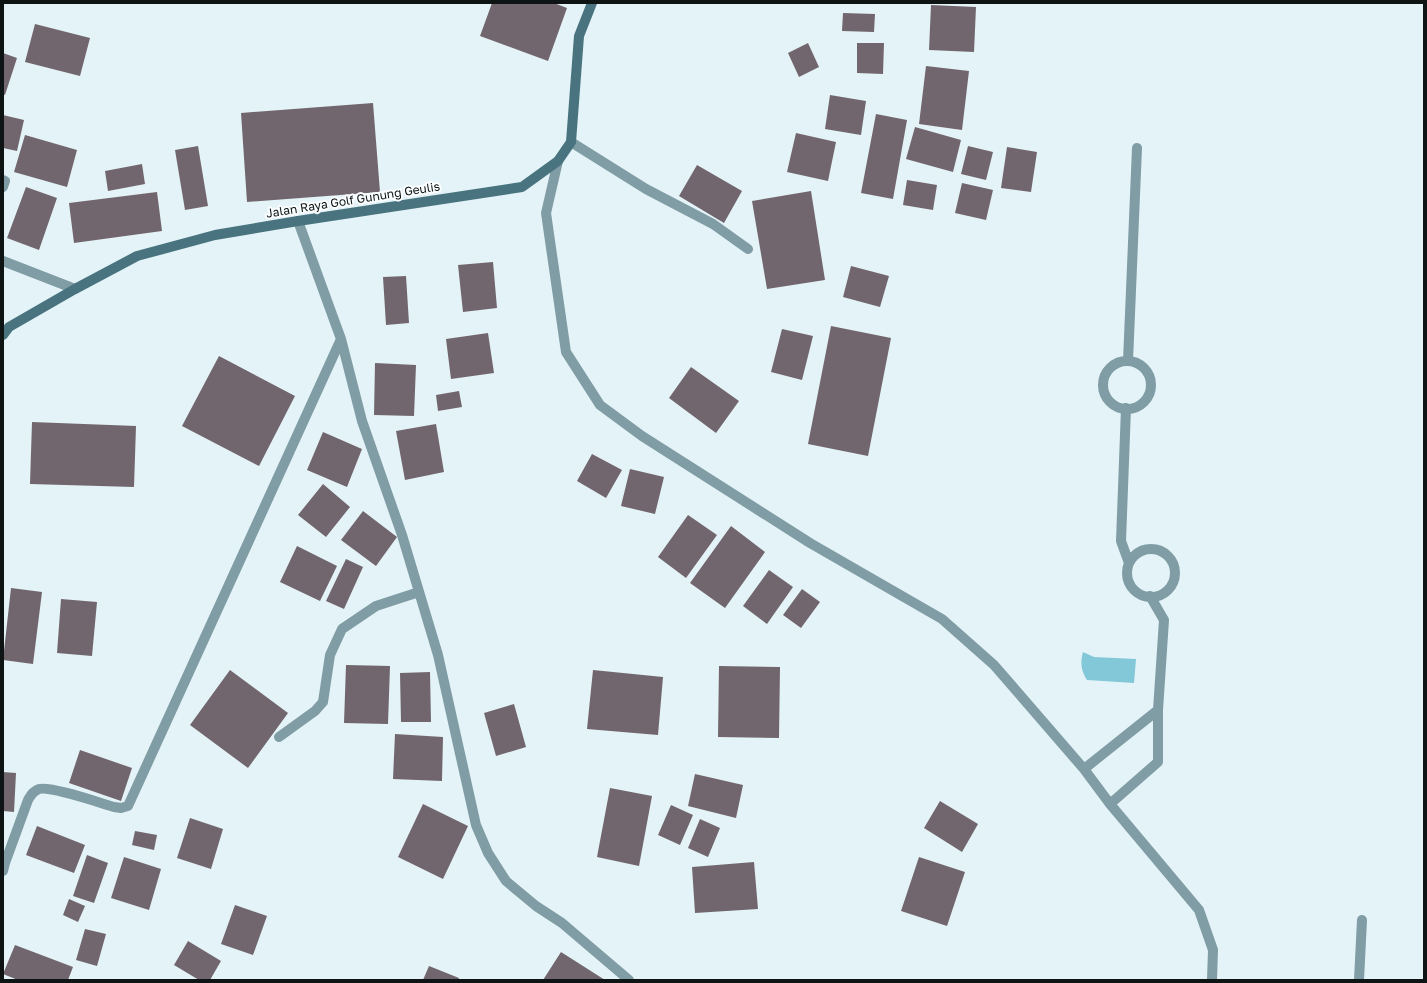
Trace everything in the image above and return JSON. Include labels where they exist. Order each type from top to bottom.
[{"type":"main road","points":[[571,142],[579,36],[592,3]]},
{"type":"main road","name":"Jalan Raya Golf Gunung Geulis","points":[[3,335],[9,327],[75,289],[137,256],[215,236],[298,221],[522,187],[558,161],[571,142]]},
{"type":"street","points":[[571,142],[646,189],[713,224],[748,249]]},
{"type":"street","points":[[1128,361],[1137,148]]},
{"type":"street","points":[[558,161],[546,213],[566,352],[600,405],[642,436],[810,543],[942,619],[994,664],[1084,769],[1110,804],[1199,910],[1213,950],[1212,980]]},
{"type":"street","points":[[3,180],[5,181],[3,187]]},
{"type":"street","points":[[298,221],[341,340],[362,421],[402,535],[438,655],[476,825],[488,854],[506,881],[536,906],[562,923],[629,980]]},
{"type":"street","points":[[3,261],[75,289]]},
{"type":"street","points":[[3,871],[28,800],[33,792],[40,789],[54,790],[114,807],[120,808],[128,806],[341,340]]},
{"type":"street","points":[[1128,361],[1137,363],[1144,368],[1149,376],[1151,385],[1149,395],[1143,402],[1135,407],[1126,408],[1117,406],[1110,401],[1105,393],[1103,384],[1111,367],[1119,362],[1128,361]]},
{"type":"street","points":[[1126,408],[1121,541],[1129,563]]},
{"type":"street","points":[[1152,549],[1161,551],[1168,556],[1173,564],[1173,583],[1167,590],[1159,595],[1150,596],[1141,594],[1134,589],[1129,581],[1127,572],[1129,563],[1135,555],[1143,550],[1152,549]]},
{"type":"street","points":[[279,737],[315,711],[323,702],[330,655],[342,629],[376,606],[419,592]]},
{"type":"street","points":[[1110,804],[1158,762],[1158,710],[1164,620],[1150,596]]},
{"type":"street","points":[[1084,769],[1158,710]]},
{"type":"street","points":[[1359,980],[1362,920]]},
{"type":"water","points":[[1083,652],[1094,657],[1136,659],[1134,683],[1087,680],[1083,673],[1082,666]]},
{"type":"building","points":[[492,3],[554,3],[567,8],[548,61],[480,36]]},
{"type":"building","points":[[931,5],[976,7],[974,52],[929,50]]},
{"type":"building","points":[[843,13],[875,14],[874,32],[842,31]]},
{"type":"building","points":[[35,24],[90,38],[80,76],[25,62]]},
{"type":"building","points":[[808,43],[819,67],[799,77],[788,53]]},
{"type":"building","points":[[857,43],[884,43],[883,74],[857,73]]},
{"type":"building","points":[[3,53],[17,58],[5,95],[3,94]]},
{"type":"building","points":[[926,66],[969,71],[962,130],[919,124]]},
{"type":"building","points":[[830,95],[866,101],[861,135],[825,129]]},
{"type":"building","points":[[373,103],[380,192],[247,202],[241,113]]},
{"type":"building","points":[[876,114],[907,120],[893,199],[861,193]]},
{"type":"building","points":[[3,115],[24,120],[17,151],[3,148]]},
{"type":"building","points":[[915,127],[961,140],[953,172],[906,159]]},
{"type":"building","points":[[796,133],[836,142],[828,181],[787,172]]},
{"type":"building","points":[[25,135],[77,150],[67,187],[14,172]]},
{"type":"building","points":[[198,146],[208,206],[185,210],[175,150]]},
{"type":"building","points":[[968,146],[993,152],[986,180],[961,174]]},
{"type":"building","points":[[1007,147],[1037,152],[1031,192],[1001,188]]},
{"type":"building","points":[[142,164],[145,184],[108,191],[105,171]]},
{"type":"building","points":[[697,165],[742,191],[724,223],[679,196]]},
{"type":"building","points":[[907,180],[937,185],[933,210],[903,205]]},
{"type":"building","points":[[962,183],[993,190],[986,220],[955,213]]},
{"type":"building","points":[[26,187],[57,198],[39,250],[7,238]]},
{"type":"building","points":[[811,191],[825,280],[767,289],[752,201]]},
{"type":"building","points":[[157,192],[162,231],[74,243],[69,203]]},
{"type":"building","points":[[493,262],[497,308],[463,312],[458,265]]},
{"type":"building","points":[[851,266],[889,276],[880,307],[843,297]]},
{"type":"building","points":[[406,276],[409,323],[386,325],[383,277]]},
{"type":"building","points":[[831,326],[891,338],[868,456],[808,444]]},
{"type":"building","points":[[782,329],[813,336],[802,380],[771,372]]},
{"type":"building","points":[[488,333],[494,373],[451,379],[446,339]]},
{"type":"building","points":[[219,356],[295,396],[259,466],[182,426]]},
{"type":"building","points":[[375,363],[416,365],[414,416],[374,415]]},
{"type":"building","points":[[691,367],[739,401],[716,433],[669,398]]},
{"type":"building","points":[[459,391],[462,407],[438,411],[436,395]]},
{"type":"building","points":[[32,422],[136,426],[134,487],[30,484]]},
{"type":"building","points":[[436,424],[444,472],[405,480],[396,431]]},
{"type":"building","points":[[323,432],[362,449],[347,487],[307,470]]},
{"type":"building","points":[[592,454],[622,470],[606,498],[577,481]]},
{"type":"building","points":[[630,469],[664,477],[655,514],[621,506]]},
{"type":"building","points":[[323,484],[350,507],[326,537],[298,515]]},
{"type":"building","points":[[363,511],[397,537],[376,566],[341,540]]},
{"type":"building","points":[[688,515],[717,535],[686,578],[658,557]]},
{"type":"building","points":[[731,526],[765,552],[725,608],[690,583]]},
{"type":"building","points":[[297,546],[337,566],[320,601],[280,582]]},
{"type":"building","points":[[346,559],[363,567],[344,609],[326,601]]},
{"type":"building","points":[[769,570],[793,587],[767,624],[743,606]]},
{"type":"building","points":[[11,588],[42,592],[33,664],[3,660]]},
{"type":"building","points":[[802,589],[820,602],[801,628],[783,615]]},
{"type":"building","points":[[61,599],[97,602],[92,656],[57,653]]},
{"type":"building","points":[[346,665],[390,666],[388,724],[344,723]]},
{"type":"building","points":[[719,666],[780,667],[779,738],[718,737]]},
{"type":"building","points":[[230,670],[288,713],[248,768],[190,725]]},
{"type":"building","points":[[593,670],[663,677],[658,735],[587,729]]},
{"type":"building","points":[[430,672],[431,722],[401,722],[400,673]]},
{"type":"building","points":[[514,704],[526,747],[496,756],[484,713]]},
{"type":"building","points":[[395,734],[443,737],[442,781],[393,779]]},
{"type":"building","points":[[80,750],[132,768],[121,801],[69,783]]},
{"type":"building","points":[[3,772],[16,773],[14,812],[3,811]]},
{"type":"building","points":[[695,774],[743,785],[736,818],[688,806]]},
{"type":"building","points":[[610,788],[652,796],[639,866],[597,857]]},
{"type":"building","points":[[940,801],[978,824],[962,852],[924,828]]},
{"type":"building","points":[[423,804],[468,826],[443,879],[398,857]]},
{"type":"building","points":[[671,805],[693,815],[680,845],[658,835]]},
{"type":"building","points":[[190,818],[223,829],[211,869],[177,858]]},
{"type":"building","points":[[700,819],[720,828],[708,857],[688,848]]},
{"type":"building","points":[[37,826],[85,845],[74,873],[26,855]]},
{"type":"building","points":[[135,831],[157,835],[154,850],[132,845]]},
{"type":"building","points":[[87,855],[108,863],[94,903],[73,896]]},
{"type":"building","points":[[124,857],[161,869],[149,910],[111,898]]},
{"type":"building","points":[[919,857],[965,872],[947,926],[901,911]]},
{"type":"building","points":[[754,862],[758,909],[695,913],[692,867]]},
{"type":"building","points":[[69,899],[85,906],[78,922],[63,915]]},
{"type":"building","points":[[235,905],[267,916],[253,955],[221,944]]},
{"type":"building","points":[[85,929],[106,934],[97,966],[76,960]]},
{"type":"building","points":[[188,941],[221,961],[210,980],[199,980],[174,965]]},
{"type":"building","points":[[15,945],[73,967],[68,980],[18,980],[3,974]]},
{"type":"building","points":[[561,952],[605,980],[543,980]]},
{"type":"building","points":[[429,966],[459,978],[458,980],[423,980]]}]
